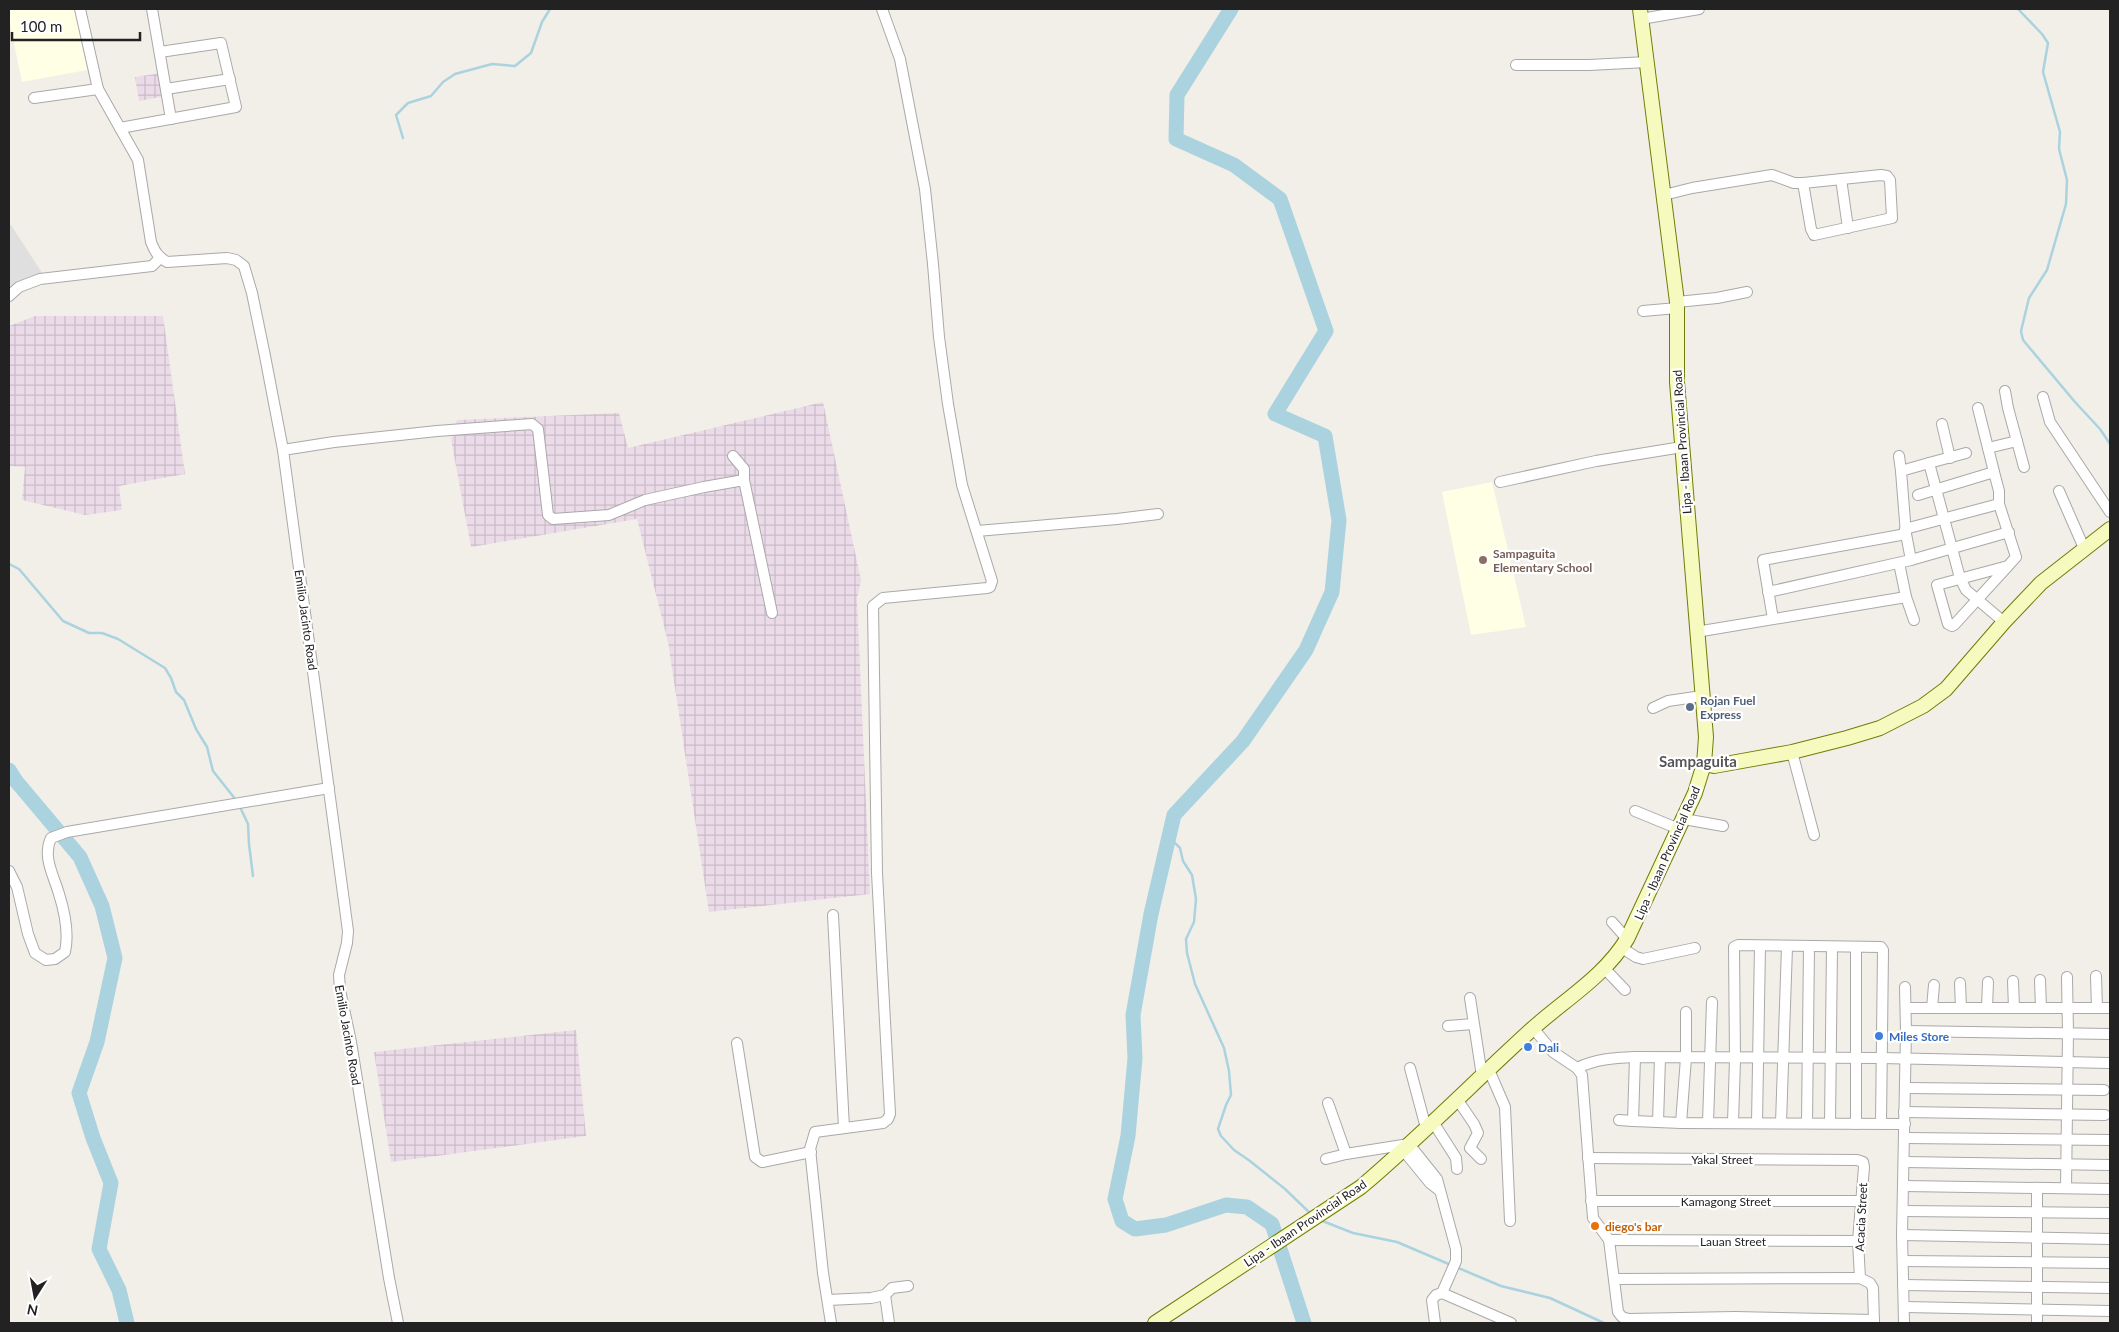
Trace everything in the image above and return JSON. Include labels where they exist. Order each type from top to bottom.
[{"type":"main road","name":"Lipa - Ibaan Provincial Road","points":[[1155,1323],[1361,1187],[1533,1028],[1604,968],[1624,944],[1695,793],[1704,764],[1706,737],[1682,447],[1678,382],[1677,305],[1641,14]]},
{"type":"main road","points":[[1704,764],[1714,766],[1792,752],[1880,728],[1922,706],[1946,689],[2004,622],[2041,583],[2110,529]]},
{"type":"street","points":[[9,296],[19,287],[40,279],[152,266],[160,258],[154,251],[151,242],[138,160],[98,90],[80,9]]},
{"type":"street","points":[[152,9],[171,119]]},
{"type":"street","points":[[830,1323],[811,1152],[815,1132],[883,1123],[890,1114],[877,873],[873,606],[883,598],[990,587],[992,581],[962,485],[939,337],[925,189],[900,59],[882,9]]},
{"type":"street","points":[[1641,14],[1699,9]]},
{"type":"street","points":[[120,128],[236,107],[221,43],[160,52]]},
{"type":"street","points":[[1516,65],[1589,65],[1646,62]]},
{"type":"street","points":[[166,88],[230,79]]},
{"type":"street","points":[[34,98],[98,90]]},
{"type":"street","points":[[1664,195],[1692,188],[1772,175],[1794,183],[1803,183],[1881,175],[1887,176],[1890,180],[1892,218],[1814,235],[1811,229],[1803,183]]},
{"type":"street","points":[[1841,179],[1848,228]]},
{"type":"street","name":"Emilio Jacinto Road","points":[[160,258],[168,262],[227,258],[236,260],[244,266],[258,322],[282,450],[348,931],[339,975],[340,990],[388,1278],[398,1323]]},
{"type":"street","points":[[1643,312],[1747,292]]},
{"type":"street","points":[[2005,391],[2024,467]]},
{"type":"street","points":[[2043,397],[2050,422],[2110,512]]},
{"type":"street","points":[[1978,408],[1999,491],[1999,504],[2016,557],[2008,566],[1976,600],[1954,625],[1948,624],[1937,585],[2008,566]]},
{"type":"street","points":[[282,450],[429,432],[532,424],[538,429],[548,515],[553,519],[609,515],[645,500],[744,480]]},
{"type":"street","points":[[1942,424],[1950,458]]},
{"type":"street","points":[[1988,448],[2016,441]]},
{"type":"street","points":[[1500,482],[1596,461],[1682,447]]},
{"type":"street","points":[[1901,471],[1966,453]]},
{"type":"street","points":[[733,456],[744,469],[744,480],[772,614]]},
{"type":"street","points":[[1899,456],[1906,532],[1911,560]]},
{"type":"street","points":[[1929,463],[1960,578],[1966,590],[2004,622]]},
{"type":"street","points":[[1918,496],[1994,472]]},
{"type":"street","points":[[2059,492],[2084,548]]},
{"type":"street","points":[[1773,619],[1763,562],[1765,559],[1906,532],[1945,518],[1999,504]]},
{"type":"street","points":[[977,531],[1117,520],[1158,514]]},
{"type":"street","points":[[1768,592],[1899,563],[2009,532]]},
{"type":"street","points":[[1899,563],[1906,598],[1914,620]]},
{"type":"street","points":[[1696,632],[1906,598]]},
{"type":"street","points":[[1653,708],[1668,701],[1702,696]]},
{"type":"street","points":[[1792,752],[1814,836]]},
{"type":"street","points":[[9,871],[17,887],[28,934],[35,953],[46,960],[55,959],[65,952],[68,939],[60,896],[49,864],[46,847],[51,838],[62,834],[329,788]]},
{"type":"street","points":[[1636,812],[1682,824],[1723,826]]},
{"type":"street","points":[[833,915],[844,1128]]},
{"type":"street","points":[[1612,922],[1624,944],[1636,957],[1643,959],[1695,948]]},
{"type":"street","points":[[1733,1123],[1735,1059],[1734,947],[1738,945],[1881,947],[1883,950],[1881,1124]]},
{"type":"street","points":[[1757,1123],[1760,946]]},
{"type":"street","points":[[1781,1123],[1787,947]]},
{"type":"street","points":[[1807,1123],[1809,947]]},
{"type":"street","points":[[1830,1123],[1832,947]]},
{"type":"street","points":[[1856,947],[1856,1124]]},
{"type":"street","points":[[1604,968],[1625,990]]},
{"type":"street","points":[[2096,976],[2097,1008]]},
{"type":"street","points":[[2066,1188],[2067,977]]},
{"type":"street","points":[[2040,980],[2041,1008]]},
{"type":"street","points":[[2013,981],[2014,1008]]},
{"type":"street","points":[[1988,982],[1988,1008]]},
{"type":"street","points":[[1960,983],[1961,1008]]},
{"type":"street","points":[[1932,1008],[1934,985]]},
{"type":"street","points":[[1904,1323],[1902,1235],[1905,1138],[1905,987]]},
{"type":"street","points":[[1470,998],[1473,1024],[1485,1073],[1505,1107],[1510,1221]]},
{"type":"street","points":[[1708,1123],[1712,1002]]},
{"type":"street","points":[[1906,1008],[2110,1008]]},
{"type":"street","points":[[1681,1123],[1686,1058],[1686,1012]]},
{"type":"street","points":[[1448,1026],[1473,1024]]},
{"type":"street","points":[[1533,1028],[1553,1052],[1577,1068],[1582,1075],[1590,1201],[1593,1218],[1609,1240],[1618,1312],[1622,1317],[1628,1319],[1735,1317],[1874,1322],[1873,1288],[1870,1282],[1860,1278],[1614,1279]]},
{"type":"street","points":[[1906,1031],[2110,1034]]},
{"type":"street","points":[[737,1044],[755,1157],[762,1162],[811,1152]]},
{"type":"street","points":[[1577,1068],[1602,1058],[1635,1057],[1831,1060],[1881,1058],[2109,1063]]},
{"type":"street","points":[[1632,1120],[1635,1057]]},
{"type":"street","points":[[1658,1122],[1660,1058]]},
{"type":"street","points":[[1410,1068],[1430,1125],[1456,1158],[1458,1169]]},
{"type":"street","points":[[1905,1088],[2104,1090]]},
{"type":"street","points":[[1457,1099],[1478,1133],[1470,1148],[1481,1159]]},
{"type":"street","points":[[1328,1103],[1346,1154]]},
{"type":"street","points":[[1904,1112],[2105,1115]]},
{"type":"street","points":[[1619,1120],[1681,1123],[1905,1124]]},
{"type":"street","points":[[1905,1138],[2110,1140]]},
{"type":"street","points":[[1326,1159],[1346,1154],[1406,1147],[1437,1179],[1456,1250],[1453,1267],[1442,1292],[1432,1300],[1435,1323]]},
{"type":"street","name":"Yakal Street","points":[[1588,1158],[1857,1160]]},
{"type":"street","name":"Acacia Street","points":[[1857,1160],[1863,1162],[1864,1167],[1858,1241],[1860,1278]]},
{"type":"street","points":[[1904,1162],[2110,1165]]},
{"type":"street","points":[[1904,1186],[2110,1189]]},
{"type":"street","points":[[2037,1188],[2037,1323]]},
{"type":"street","name":"Kamagong Street","points":[[1590,1201],[1861,1201]]},
{"type":"street","points":[[1903,1211],[2110,1213]]},
{"type":"street","points":[[1902,1235],[2110,1239]]},
{"type":"street","name":"Lauan Street","points":[[1609,1240],[1858,1241]]},
{"type":"street","points":[[1903,1261],[2110,1263]]},
{"type":"street","points":[[1903,1285],[2110,1288]]},
{"type":"street","points":[[828,1300],[884,1296],[892,1288],[908,1286]]},
{"type":"street","points":[[1442,1292],[1511,1323]]},
{"type":"street","points":[[884,1296],[889,1323]]},
{"type":"street","points":[[1904,1307],[2110,1311]]},
{"type":"shaded area","points":[[75,9],[87,70],[22,82],[9,19],[9,10]]},
{"type":"shaded area","points":[[162,73],[166,96],[139,101],[135,77]]},
{"type":"shaded area","points":[[9,224],[42,273],[9,290]]},
{"type":"shaded area","points":[[35,316],[163,316],[185,474],[119,486],[122,510],[85,515],[22,500],[25,467],[9,466],[9,326]]},
{"type":"shaded area","points":[[823,402],[861,580],[857,599],[870,894],[709,912],[668,642],[637,519],[471,547],[451,439],[457,420],[619,413],[628,448]]},
{"type":"shaded area","name":"Sampaguita Elementary School","points":[[1492,482],[1526,627],[1471,635],[1442,492]]},
{"type":"shaded area","points":[[576,1030],[586,1136],[391,1162],[374,1052]]},
{"type":"waterway","points":[[403,138],[396,115],[408,103],[431,96],[443,82],[455,74],[492,64],[515,66],[531,53],[542,22],[550,9]]},
{"type":"waterway","points":[[1231,9],[1177,95],[1176,139],[1234,165],[1280,199],[1326,331],[1275,414],[1325,436],[1339,520],[1332,592],[1306,650],[1243,741],[1174,815],[1151,914],[1133,1015],[1135,1058],[1128,1136],[1115,1199],[1122,1221],[1135,1229],[1166,1225],[1226,1205],[1247,1207],[1272,1224],[1304,1323]]},
{"type":"waterway","points":[[2018,9],[2048,43],[2043,72],[2060,132],[2059,149],[2067,180],[2066,204],[2047,270],[2029,298],[2021,331],[2023,340],[2100,429],[2110,444]]},
{"type":"waterway","points":[[9,564],[19,569],[63,621],[89,633],[102,633],[118,639],[165,668],[176,692],[184,700],[196,729],[207,747],[213,771],[236,800]]},
{"type":"waterway","points":[[9,770],[16,781],[80,857],[102,906],[115,958],[97,1042],[79,1093],[93,1138],[111,1183],[99,1249],[119,1290],[127,1323]]},
{"type":"waterway","points":[[240,807],[248,824],[253,876]]},
{"type":"waterway","points":[[1169,837],[1180,848],[1183,861],[1192,875],[1196,899],[1194,922],[1186,939],[1187,953],[1195,984],[1224,1048],[1229,1071],[1231,1095],[1218,1129],[1221,1136],[1234,1150],[1285,1189],[1311,1214]]},
{"type":"waterway","points":[[1320,1220],[1353,1233],[1397,1242],[1451,1265]]},
{"type":"waterway","points":[[1456,1267],[1501,1286],[1550,1298],[1604,1323]]},
{"type":"place","name":"Sampaguita Elementary School","points":[[1483,560]]},
{"type":"place","name":"Rojan Fuel Express","points":[[1690,707]]},
{"type":"place","name":"Miles Store","points":[[1879,1036]]},
{"type":"place","name":"Dali","points":[[1528,1047]]},
{"type":"place","name":"diego's bar","points":[[1595,1226]]},
{"type":"district","name":"Sampaguita","points":[[1698,761]]}]
